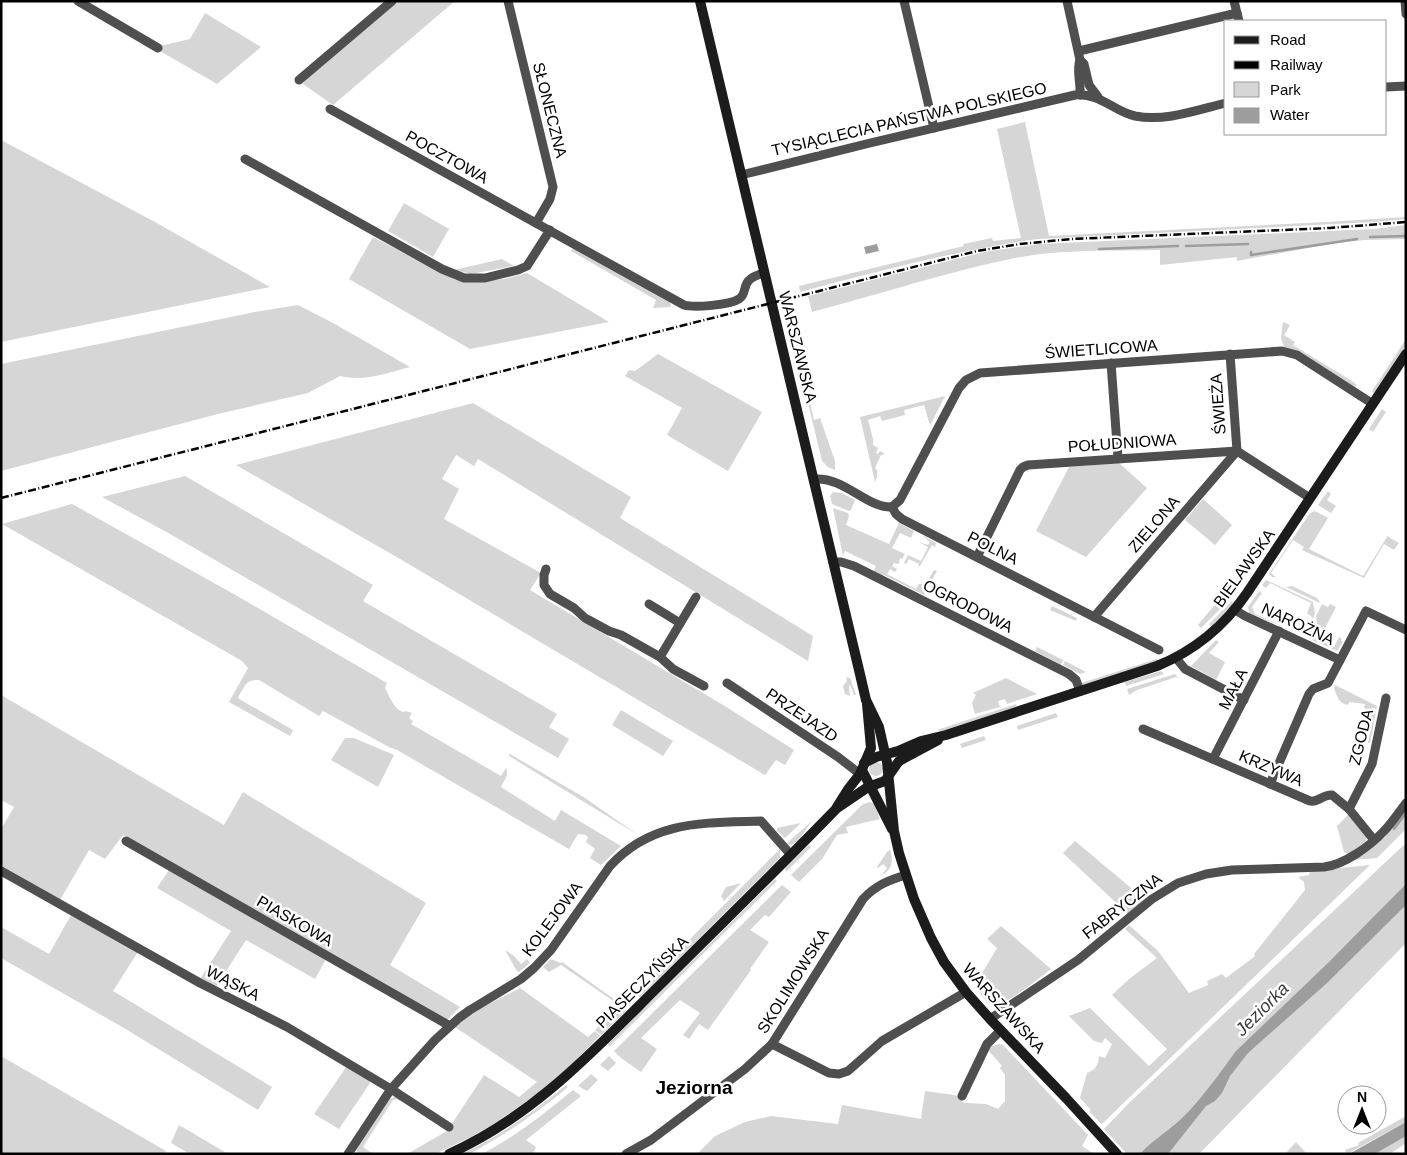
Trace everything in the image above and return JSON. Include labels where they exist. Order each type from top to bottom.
[{"type":"main road","name":"WARSZAWSKA","points":[[700,1],[866,700],[871,743],[862,769],[894,832]]},
{"type":"main road","name":"BIELAWSKA","points":[[862,769],[886,754],[926,739],[1152,668],[1176,658],[1208,636],[1235,610],[1251,588],[1406,354]]},
{"type":"main road","name":"WARSZAWSKA","points":[[866,700],[877,723],[886,754],[894,832],[906,875],[931,938],[944,962],[966,992],[990,1019],[1117,1154]]},
{"type":"main road","name":"BIELAWSKA","points":[[871,786],[881,784],[902,760],[946,734]]},
{"type":"main road","name":"PIASECZYŃSKA","points":[[837,808],[862,769]]},
{"type":"main road","name":"PIASECZYŃSKA","points":[[450,1154],[511,1120],[562,1082],[837,808],[871,786]]},
{"type":"street","points":[[78,1],[158,48]]},
{"type":"street","points":[[299,80],[392,1]]},
{"type":"street","name":"SŁONECZNA","points":[[508,1],[553,187],[550,199],[536,223]]},
{"type":"street","points":[[904,1],[934,128]]},
{"type":"street","points":[[1067,1],[1089,86],[1098,98]]},
{"type":"street","points":[[1226,20],[1238,17],[1234,1]]},
{"type":"street","points":[[1405,1],[1406,14]]},
{"type":"street","points":[[1080,55],[1224,20]]},
{"type":"street","points":[[1080,55],[1078,65],[1082,95],[1098,98],[1133,116],[1148,118],[1167,116],[1224,103]]},
{"type":"street","points":[[1387,87],[1406,86]]},
{"type":"street","name":"TYSIĄCLECIA PAŃSTWA POLSKIEGO","points":[[741,175],[934,128],[1082,95]]},
{"type":"street","name":"POCZTOWA","points":[[330,109],[684,305],[690,306],[737,300],[743,295],[746,282],[752,277],[764,273]]},
{"type":"street","points":[[245,159],[442,269],[464,278],[485,278],[528,266],[550,230]]},
{"type":"street","name":"ŚWIETLICOWA","points":[[892,507],[900,500],[962,384],[971,377],[984,372],[1278,351],[1292,353],[1373,404]]},
{"type":"street","name":"ŚWIEŻA","points":[[1230,354],[1237,451]]},
{"type":"street","points":[[1111,363],[1118,458]]},
{"type":"street","points":[[1237,451],[1310,498]]},
{"type":"street","name":"POŁUDNIOWA","points":[[977,557],[1023,467],[1028,465],[1118,458],[1237,451]]},
{"type":"street","name":"ZIELONA","points":[[1094,617],[1237,451]]},
{"type":"street","name":"POLNA","points":[[814,480],[830,480],[879,505],[892,507],[900,517],[1159,650]]},
{"type":"street","name":"OGRODOWA","points":[[833,562],[854,566],[1069,674],[1076,680],[1080,691]]},
{"type":"street","points":[[546,569],[544,585],[550,594],[574,608],[585,618],[609,631],[621,635],[660,657],[674,669],[704,686]]},
{"type":"street","points":[[660,657],[696,597]]},
{"type":"street","points":[[649,604],[680,623]]},
{"type":"street","name":"NAROŻNA","points":[[1235,610],[1340,660],[1366,611],[1406,630]]},
{"type":"street","name":"MAŁA","points":[[1213,759],[1280,631]]},
{"type":"street","points":[[1176,658],[1185,669],[1244,700]]},
{"type":"street","points":[[1270,784],[1309,694],[1313,689],[1328,683],[1340,660]]},
{"type":"street","name":"PRZEJAZD","points":[[727,683],[838,757],[862,769]]},
{"type":"street","name":"ZGODA","points":[[1349,809],[1372,764],[1386,698]]},
{"type":"street","name":"KRZYWA","points":[[1143,729],[1313,801],[1332,795],[1349,809],[1374,840]]},
{"type":"street","name":"FABRYCZNA","points":[[990,1019],[1078,960],[1152,899],[1178,882],[1206,874],[1238,869],[1330,866],[1341,863],[1374,840],[1406,803]]},
{"type":"street","name":"KOLEJOWA","points":[[350,1153],[391,1089],[450,1026],[470,1010],[520,979],[536,966],[551,950],[610,866],[628,849],[646,837],[672,828],[696,823],[761,821],[791,855]]},
{"type":"street","name":"PIASKOWA","points":[[126,841],[450,1026]]},
{"type":"street","name":"WĄSKA","points":[[1,871],[200,983],[287,1027],[391,1089],[448,1127]]},
{"type":"street","name":"SKOLIMOWSKA","points":[[626,1154],[651,1140],[772,1044],[863,899],[878,885],[906,875]]},
{"type":"street","points":[[772,1044],[830,1073],[843,1074],[882,1041],[966,992]]},
{"type":"street","points":[[962,1096],[987,1044],[1001,1030]]},
{"type":"green space","points":[[397,1],[455,1],[333,105],[303,84],[309,75]]},
{"type":"green space","points":[[205,13],[261,47],[217,84],[160,51],[160,46],[190,39]]},
{"type":"green space","points":[[1025,122],[1049,236],[1406,217],[1406,219],[1038,239],[948,255],[800,292],[799,286],[964,246],[963,244],[992,238],[993,241],[1021,238],[997,129]]},
{"type":"green space","points":[[1,140],[155,222],[270,287],[1,342]]},
{"type":"green space","points":[[404,203],[449,229],[433,257],[388,231]]},
{"type":"green space","points":[[1406,225],[1406,239],[1364,240],[1330,244],[1237,261],[1237,257],[1160,265],[1160,250],[1087,251],[1033,255],[964,270],[812,312],[808,296],[984,252],[1039,244],[1374,229]]},
{"type":"green space","points":[[373,237],[456,280],[504,279],[527,273],[609,322],[470,349],[349,279]]},
{"type":"green space","points":[[575,246],[670,302],[671,307],[653,308],[656,300],[571,251]]},
{"type":"green space","points":[[502,259],[514,266],[471,274],[454,270]]},
{"type":"green space","points":[[298,305],[410,367],[367,377],[349,378],[340,376],[308,393],[218,414],[1,471],[1,364],[255,312]]},
{"type":"green space","points":[[791,313],[794,326],[793,333],[790,333],[784,317]]},
{"type":"green space","points":[[1283,322],[1290,325],[1284,335],[1295,342],[1293,345],[1357,385],[1355,387],[1301,352],[1284,347],[1281,338]]},
{"type":"green space","points":[[1406,339],[1406,346],[1373,393],[1372,391]]},
{"type":"green space","points":[[798,342],[802,347],[796,349],[805,383],[803,384],[791,343]]},
{"type":"green space","points":[[658,354],[762,412],[728,471],[667,435],[682,408],[625,376],[629,370],[635,371]]},
{"type":"green space","points":[[808,394],[814,420],[820,418],[835,461],[835,470],[828,467],[822,461],[806,395]]},
{"type":"green space","points":[[945,396],[931,424],[924,405],[904,410],[905,415],[882,421],[880,416],[868,420],[873,445],[878,448],[876,453],[878,454],[880,451],[884,453],[881,455],[875,468],[877,470],[877,477],[875,482],[860,417]]},
{"type":"green space","points":[[473,403],[631,497],[620,518],[813,636],[808,661],[478,459],[474,466],[456,455],[442,479],[459,489],[444,519],[541,573],[530,590],[728,708],[794,750],[785,765],[776,760],[765,775],[395,556],[236,465]]},
{"type":"green space","points":[[1382,409],[1386,412],[1373,432],[1369,429]]},
{"type":"green space","points":[[1119,463],[1147,488],[1086,557],[1036,531],[1069,467]]},
{"type":"green space","points":[[185,476],[373,585],[363,601],[557,714],[549,727],[569,739],[558,758],[170,534],[102,497]]},
{"type":"green space","points":[[1328,491],[1331,494],[1327,500],[1336,506],[1331,513],[1318,505]]},
{"type":"green space","points":[[833,492],[842,493],[855,500],[851,510],[849,511],[832,504],[830,496]]},
{"type":"green space","points":[[1203,499],[1232,525],[1215,545],[1185,520]]},
{"type":"green space","points":[[72,504],[232,593],[387,683],[385,688],[395,706],[401,711],[412,713],[409,718],[413,721],[411,724],[501,776],[506,768],[507,776],[501,787],[555,821],[561,810],[621,846],[601,865],[590,858],[595,849],[586,842],[588,837],[586,835],[578,834],[569,849],[397,750],[323,711],[319,716],[259,680],[248,682],[238,697],[239,699],[293,730],[290,736],[229,702],[248,668],[242,661],[2,524]]},
{"type":"green space","points":[[833,508],[848,513],[846,525],[889,544],[899,523],[914,531],[911,538],[900,533],[892,548],[905,554],[902,559],[900,558],[899,564],[894,563],[892,566],[897,569],[895,572],[890,569],[887,574],[916,589],[919,584],[926,583],[934,570],[937,571],[924,595],[884,575],[873,572],[876,566],[845,551],[843,556]]},
{"type":"green space","points":[[1315,511],[1328,518],[1309,549],[1363,576],[1387,537],[1385,535],[1399,543],[1394,550],[1384,544],[1364,578],[1302,550],[1304,547],[1293,540],[1271,573],[1276,577],[1272,577],[1269,574],[1310,513]]},
{"type":"green space","points":[[922,535],[936,543],[935,547],[932,545],[920,566],[909,559],[906,564],[904,563],[908,555],[921,561],[928,547],[919,542],[928,545],[930,542]]},
{"type":"green space","points":[[1240,576],[1244,579],[1232,596],[1227,591]]},
{"type":"green space","points":[[1266,580],[1313,602],[1315,614],[1313,618],[1307,613],[1311,603],[1270,583],[1266,588],[1262,585]]},
{"type":"green space","points":[[1292,586],[1317,598],[1320,603],[1286,587]]},
{"type":"green space","points":[[1259,591],[1262,593],[1252,607],[1255,614],[1284,627],[1249,613],[1248,607]]},
{"type":"green space","points":[[1222,596],[1229,600],[1201,628],[1198,625]]},
{"type":"green space","points":[[1232,601],[1233,604],[1211,627],[1209,624]]},
{"type":"green space","points":[[1322,604],[1328,607],[1330,604],[1336,607],[1319,640],[1334,647],[1339,637],[1343,642],[1337,651],[1319,643],[1316,616]]},
{"type":"green space","points":[[1052,606],[1077,618],[1076,621],[1050,610]]},
{"type":"green space","points":[[1315,619],[1318,643],[1312,640],[1313,637],[1308,637],[1307,634]]},
{"type":"green space","points":[[1216,640],[1219,642],[1209,653],[1225,662],[1216,680],[1191,666]]},
{"type":"green space","points":[[1037,647],[1063,660],[1061,665],[1031,649],[1035,651]]},
{"type":"green space","points":[[1157,659],[1158,661],[1083,686],[1081,683]]},
{"type":"green space","points":[[1065,661],[1086,672],[1093,670],[1080,674],[1063,665]]},
{"type":"green space","points":[[1161,671],[1164,674],[1126,686],[1125,682]]},
{"type":"green space","points":[[1175,674],[1178,678],[1176,677],[1137,690],[1129,695],[1127,689]]},
{"type":"green space","points":[[846,677],[850,678],[856,695],[854,695],[850,685],[850,696],[845,694],[843,686],[847,681]]},
{"type":"green space","points":[[1006,678],[1037,694],[1007,704],[1005,699],[998,701],[1000,707],[975,714],[972,703],[976,695],[973,693]]},
{"type":"green space","points":[[1335,685],[1377,706],[1370,743],[1368,743],[1372,721],[1370,717],[1366,716],[1367,709],[1364,708],[1365,704],[1350,702],[1347,705],[1344,704],[1337,696],[1334,688]]},
{"type":"green space","points":[[1,695],[224,825],[243,792],[426,903],[390,965],[460,1007],[446,1021],[123,835],[105,859],[89,850],[60,900],[1,866],[1,829],[14,807],[1,800]]},
{"type":"green space","points":[[1016,704],[1017,707],[941,731],[937,730]]},
{"type":"green space","points":[[621,710],[673,741],[663,756],[612,725]]},
{"type":"green space","points":[[1056,713],[1058,717],[1018,730],[1017,726]]},
{"type":"green space","points":[[984,736],[986,740],[962,748],[960,744]]},
{"type":"green space","points":[[345,738],[354,738],[394,755],[378,787],[331,760]]},
{"type":"green space","points":[[510,754],[585,798],[638,835],[509,756]]},
{"type":"green space","points":[[876,762],[881,764],[883,769],[881,774],[876,776],[871,774],[869,769],[871,764]]},
{"type":"green space","points":[[870,802],[874,804],[880,819],[846,827],[848,833],[837,835],[822,859],[799,882],[791,875],[863,804]]},
{"type":"green space","points":[[1406,808],[1406,829],[1377,858],[1352,860],[1385,837]]},
{"type":"green space","points":[[1349,814],[1367,836],[1366,841],[1348,854],[1344,852],[1337,826]]},
{"type":"green space","points":[[812,821],[798,841],[792,845],[786,844]]},
{"type":"green space","points":[[801,823],[785,838],[777,831],[777,828]]},
{"type":"green space","points":[[1075,841],[1145,900],[1128,914],[1063,853]]},
{"type":"green space","points":[[1406,843],[1406,943],[1199,1154],[1127,1154],[1104,1129],[1130,1102]]},
{"type":"green space","points":[[809,845],[811,847],[786,872],[785,868]]},
{"type":"green space","points":[[780,849],[780,858],[640,997],[635,994]]},
{"type":"green space","points":[[890,850],[891,863],[889,869],[884,874],[887,868],[883,864],[877,867]]},
{"type":"green space","points":[[1370,865],[1103,1123],[1101,1124],[1089,1111],[1091,1110],[1080,1098],[1087,1073],[1096,1067],[1099,1056],[1105,1058],[1112,1044],[1105,1038],[1102,1043],[1094,1041],[1069,1016],[1090,1008],[1149,1066],[1167,1049],[1112,995],[1129,979],[1157,958],[1125,929],[1129,925],[1158,951],[1189,993],[1208,985],[1207,981],[1222,974],[1226,978],[1255,956],[1254,954],[1305,890],[1304,882],[1298,877],[1309,875],[1310,871]]},
{"type":"green space","points":[[169,870],[326,959],[315,979],[246,940],[216,987],[200,979],[231,931],[157,888]]},
{"type":"green space","points":[[775,879],[777,881],[609,1047],[608,1044]]},
{"type":"green space","points":[[741,883],[724,901],[721,896],[726,887]]},
{"type":"green space","points":[[782,885],[791,892],[769,917],[765,915],[750,930],[769,942],[708,1030],[699,1024],[689,1039],[683,1035],[700,1013],[680,1000],[641,1038],[657,1049],[641,1072],[621,1058],[614,1051]]},
{"type":"green space","points":[[71,915],[138,952],[113,991],[272,1087],[258,1110],[124,1028],[1,958],[1,927],[49,954]]},
{"type":"green space","points":[[1001,926],[1051,969],[1013,997],[997,1004],[991,1004],[977,990],[980,986],[977,982],[997,948],[987,939]]},
{"type":"green space","points":[[505,950],[521,964],[527,959],[530,963],[519,972],[517,971]]},
{"type":"green space","points":[[551,959],[562,962],[625,1007],[625,1012],[601,1035],[595,1030],[619,1005],[561,965],[549,972],[543,967]]},
{"type":"green space","points":[[520,988],[588,1037],[595,1031],[600,1036],[552,1083],[497,1122],[435,1154],[407,1154],[447,1131],[484,1075],[519,1097],[537,1082],[455,1027],[479,1009]]},
{"type":"green space","points":[[1012,1011],[1036,1037],[1026,1039],[1011,1025],[1008,1017]]},
{"type":"green space","points":[[991,1044],[993,1046],[1003,1045],[1088,1135],[1082,1146],[1094,1154],[697,1154],[715,1136],[745,1122],[771,1116],[838,1124],[842,1105],[921,1119],[925,1091],[954,1095],[963,1098],[962,1102],[986,1104],[998,1109],[1005,1101],[1005,1075],[1000,1068],[1002,1066],[987,1049]]},
{"type":"green space","points":[[1,1056],[166,1151],[164,1154],[1,1154]]},
{"type":"green space","points":[[609,1056],[616,1063],[608,1071],[600,1065]]},
{"type":"green space","points":[[347,1066],[370,1080],[370,1083],[339,1129],[314,1114]]},
{"type":"green space","points":[[591,1074],[598,1080],[587,1091],[578,1086]]},
{"type":"green space","points":[[566,1085],[568,1087],[520,1123],[469,1154],[462,1154],[516,1123]]},
{"type":"green space","points":[[573,1090],[581,1096],[526,1140],[536,1147],[533,1154],[482,1154],[529,1124]]},
{"type":"green space","points":[[396,1096],[402,1099],[400,1101],[397,1099],[393,1100],[363,1147],[373,1154],[356,1154],[358,1145],[390,1099]]},
{"type":"green space","points":[[1406,1116],[1406,1122],[1387,1132],[1387,1127]]},
{"type":"green space","points":[[179,1125],[228,1154],[190,1154],[171,1143]]},
{"type":"green space","points":[[1372,1135],[1382,1135],[1347,1154],[1345,1150],[1359,1145],[1358,1143]]},
{"type":"green space","points":[[1406,1136],[1406,1143],[1390,1154],[1375,1154]]},
{"type":"green space","points":[[1296,1142],[1307,1154],[1285,1154]]},
{"type":"water","points":[[877,244],[879,251],[866,254],[864,247]]},
{"type":"water","points":[[1406,884],[1406,905],[1327,983],[1248,1053],[1230,1076],[1222,1093],[1215,1101],[1206,1106],[1168,1154],[1140,1154],[1186,1114],[1235,1052],[1329,962]]},
{"type":"water","points":[[1406,1122],[1406,1136],[1375,1154],[1349,1154],[1383,1135],[1387,1135],[1387,1133]]},
{"type":"waterway","points":[[1370,237],[1406,236]]},
{"type":"waterway","points":[[1251,252],[1251,255],[1357,239]]},
{"type":"waterway","points":[[1186,246],[1248,244]]},
{"type":"waterway","points":[[1099,249],[1178,246]]},
{"type":"waterway","points":[[1394,829],[1406,813]]},
{"type":"railway","points":[[1,498],[977,251],[1071,239],[1330,228],[1406,222]]},
{"type":"district","name":"Jeziorna","points":[[694,1087]]},
{"type":"water label","name":"Jeziorka","points":[[1262,1009]]}]
